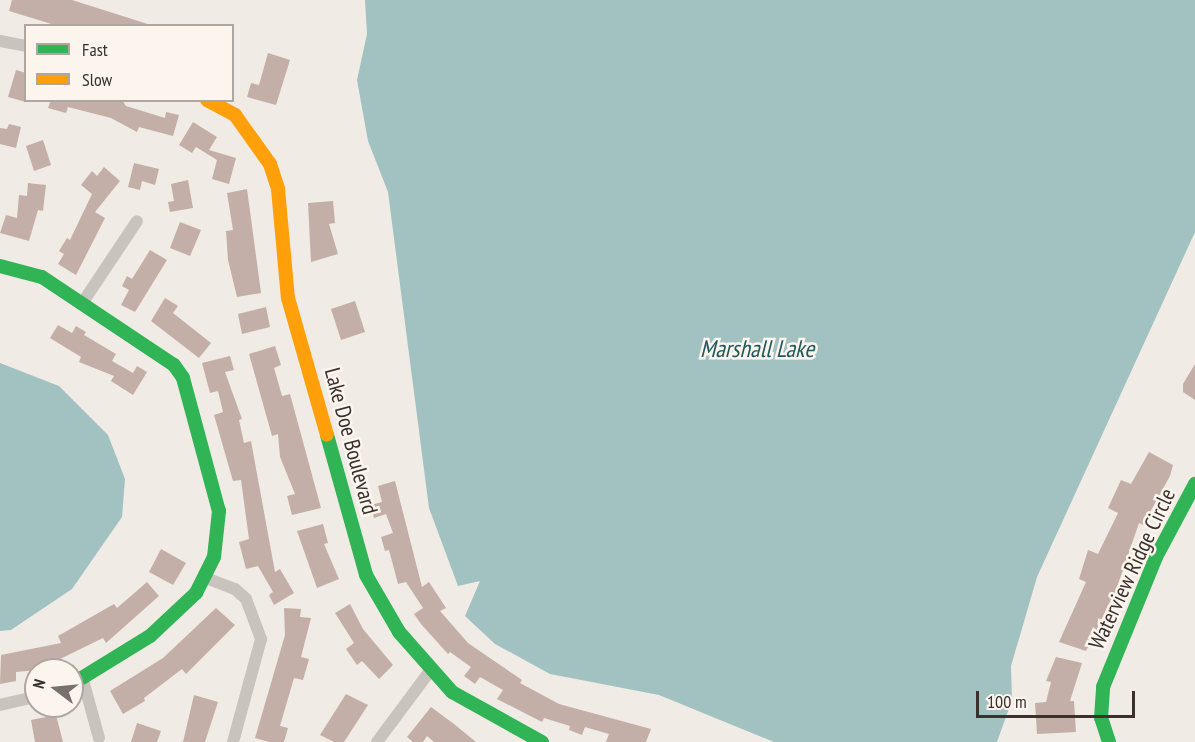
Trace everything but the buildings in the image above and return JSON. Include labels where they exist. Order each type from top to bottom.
[{"type":"street","points":[[0,41],[24,46]]},
{"type":"street","name":"Lake Doe Boulevard","points":[[211,102],[235,115],[270,164],[278,189],[288,298],[366,575],[399,632],[430,671],[476,709],[542,742]]},
{"type":"street","points":[[83,302],[137,221]]},
{"type":"street","points":[[0,266],[42,277],[174,364],[183,378],[219,511],[206,578],[159,629],[84,678]]},
{"type":"street","name":"Waterview Ridge Circle","points":[[1109,742],[1101,718],[1103,687],[1156,557],[1195,484]]},
{"type":"street","points":[[206,578],[235,589],[246,599],[261,639],[232,742]]},
{"type":"street","points":[[377,742],[430,671]]},
{"type":"street","points":[[84,698],[99,738]]},
{"type":"street","points":[[0,705],[24,700]]},
{"type":"water","name":"Marshall Lake","points":[[365,0],[1195,0],[1195,232],[1037,577],[1011,666],[1012,700],[997,742],[774,742],[659,695],[550,674],[495,644],[465,616],[480,581],[458,586],[429,508],[388,192],[368,141],[357,80],[367,34]]},
{"type":"water","points":[[0,363],[59,386],[108,435],[125,479],[122,517],[72,589],[11,630],[0,631]]},
{"type":"traffic: fast","points":[[0,266],[42,277],[174,365],[183,378],[219,511],[214,557],[196,593],[150,636],[84,677]]},
{"type":"traffic: fast","points":[[327,435],[366,575],[399,632],[452,692],[542,742]]},
{"type":"traffic: fast","points":[[1109,742],[1101,718],[1103,687],[1156,557],[1195,484]]},
{"type":"traffic: slow","points":[[211,102],[235,115],[270,164],[278,189],[288,298],[327,435]]}]
